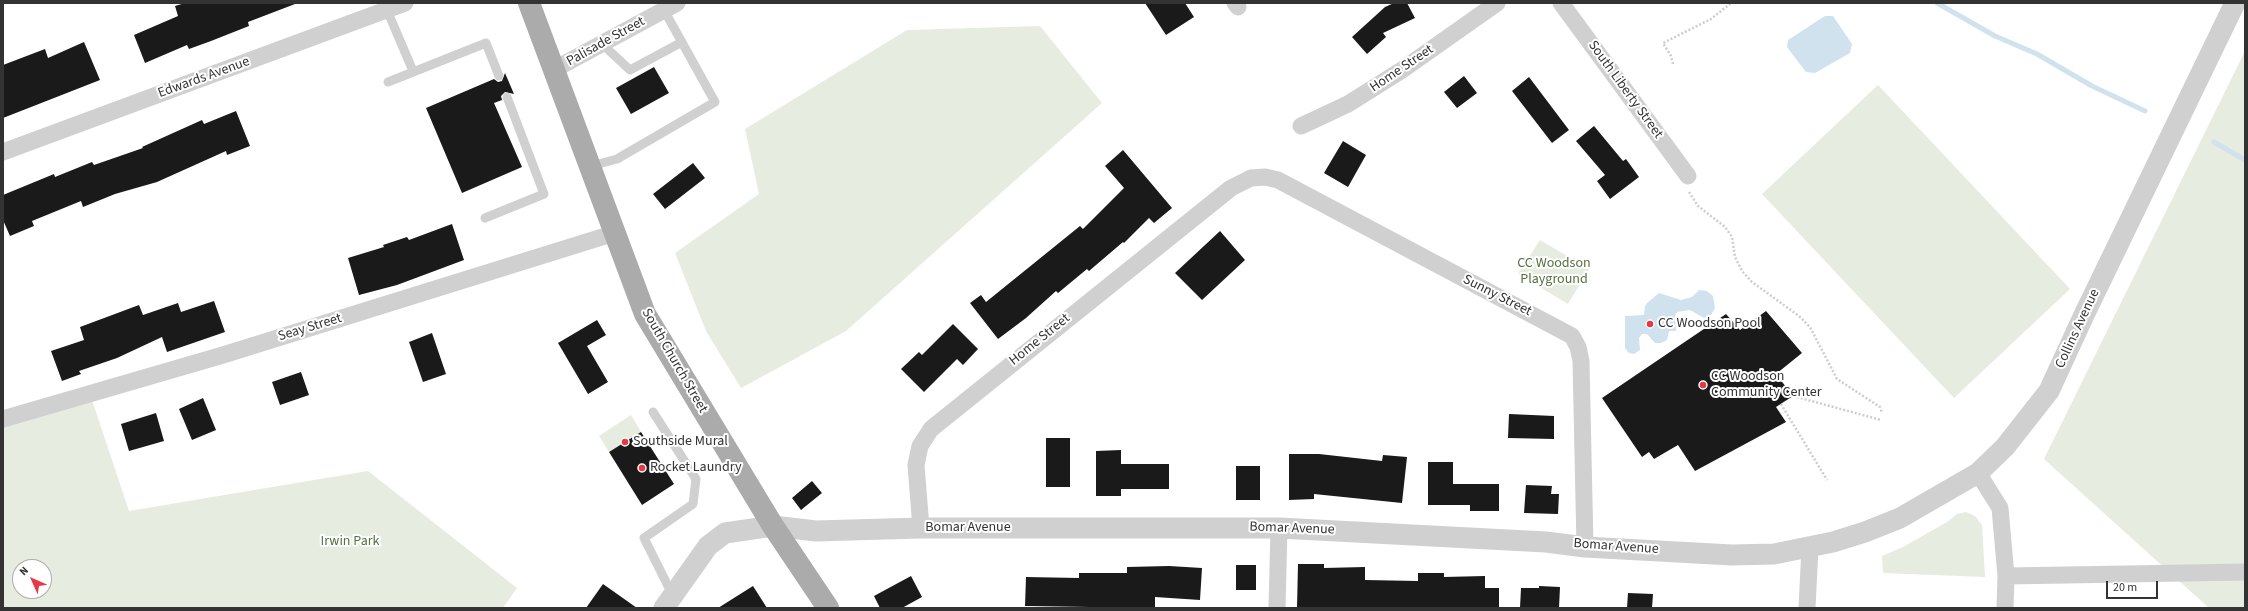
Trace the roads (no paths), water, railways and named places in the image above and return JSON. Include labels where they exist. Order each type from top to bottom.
[{"type":"main road","name":"South Church Street","points":[[530,3],[645,314],[774,526],[828,608]]},
{"type":"street","name":"Edwards Avenue","points":[[3,152],[405,3]]},
{"type":"street","name":"Home Street","points":[[1301,126],[1348,104],[1396,74],[1497,3]]},
{"type":"street","name":"South Liberty Street","points":[[1561,3],[1688,176]]},
{"type":"street","name":"Collins Avenue","points":[[1810,547],[1833,542],[1900,518],[1978,473],[2005,447],[2049,391],[2087,308],[2235,3]]},
{"type":"street","name":"Palisade Street","points":[[555,69],[671,7]]},
{"type":"street","name":"Sunny Street","points":[[1231,188],[1251,178],[1266,177],[1278,180],[1572,336],[1578,347],[1581,361],[1585,547]]},
{"type":"street","name":"Home Street","points":[[921,528],[916,465],[920,446],[931,429],[1231,188]]},
{"type":"street","name":"Seay Street","points":[[3,419],[223,355],[615,232]]},
{"type":"street","points":[[1978,473],[2000,508],[2006,576],[2005,608]]},
{"type":"street","name":"Bomar Avenue","points":[[669,601],[708,546],[725,533],[774,526],[816,531],[921,528],[1279,528],[1546,542],[1585,547],[1732,555],[1774,554],[1810,547]]},
{"type":"street","points":[[1277,608],[1279,528]]},
{"type":"street","points":[[1807,608],[1810,547]]},
{"type":"street","points":[[2006,576],[2245,572]]},
{"type":"lane","points":[[591,166],[617,159],[715,102],[682,42],[671,7]]},
{"type":"lane","points":[[387,10],[413,72]]},
{"type":"lane","points":[[602,44],[630,70],[682,42]]},
{"type":"lane","points":[[388,82],[486,43],[499,76]]},
{"type":"lane","points":[[485,218],[544,194],[506,98]]},
{"type":"lane","points":[[653,412],[696,479],[693,504],[644,538],[668,586],[669,601]]},
{"type":"water","points":[[1825,16],[1833,16],[1852,44],[1850,53],[1815,73],[1806,72],[1787,47],[1788,40]]},
{"type":"water","name":"CC Woodson Pool","points":[[1699,290],[1707,291],[1713,296],[1715,308],[1711,315],[1704,318],[1690,310],[1677,312],[1675,316],[1676,331],[1669,331],[1667,340],[1661,343],[1655,343],[1647,334],[1642,334],[1639,338],[1640,350],[1634,354],[1629,353],[1625,348],[1625,316],[1644,315],[1645,306],[1647,303],[1659,293],[1681,300],[1692,297]]},
{"type":"waterway","points":[[1937,3],[1995,36],[2037,54],[2092,86],[2145,111]]},
{"type":"waterway","points":[[2214,142],[2245,160]]},
{"type":"place","name":"CC Woodson Pool","points":[[1650,324]]},
{"type":"place","name":"CC Woodson Community Center","points":[[1703,385]]},
{"type":"place","name":"Southside Mural","points":[[625,442]]},
{"type":"place","name":"Rocket Laundry","points":[[642,468]]},
{"type":"park label","name":"CC Woodson Playground","points":[[1554,272]]},
{"type":"park label","name":"Irwin Park","points":[[350,542]]}]
